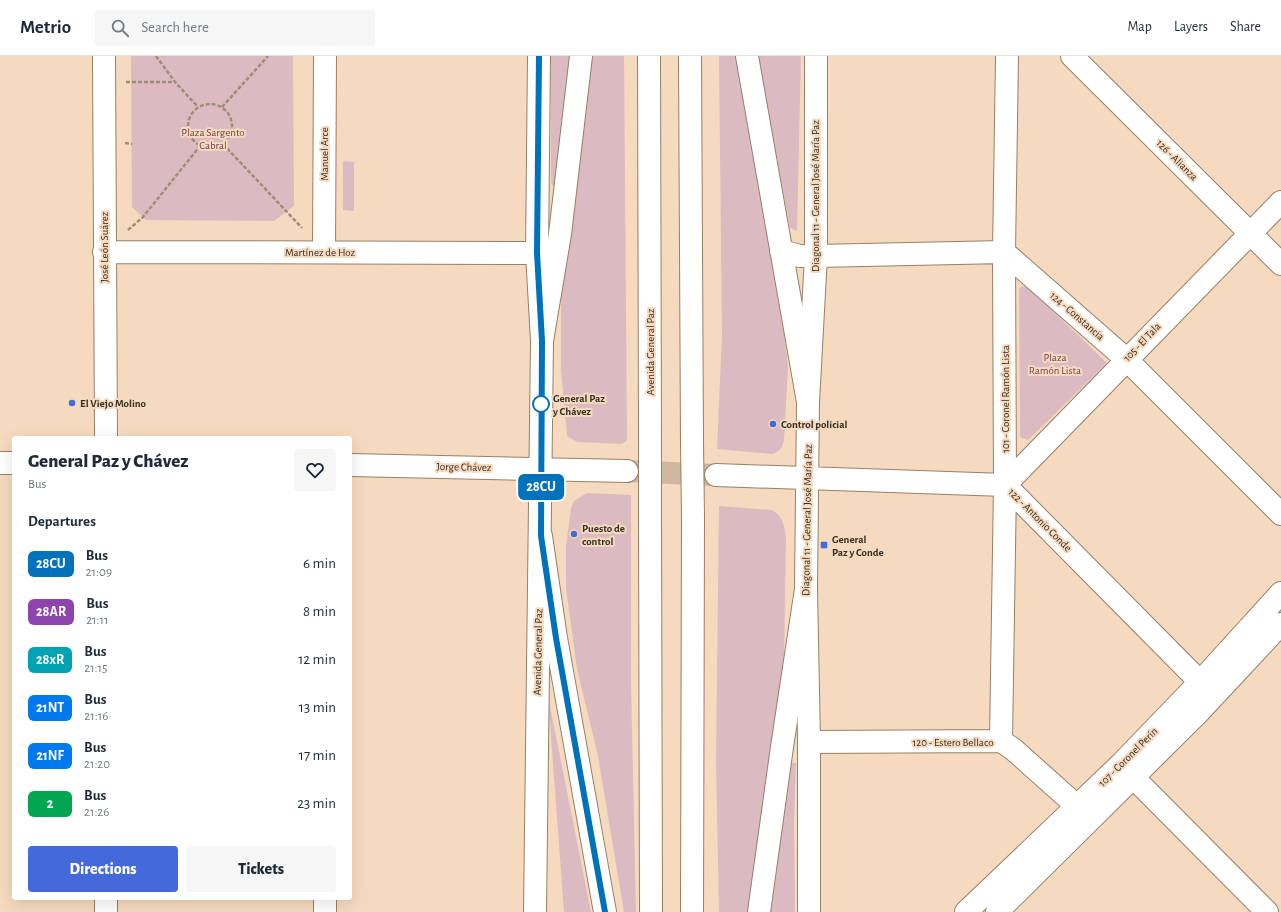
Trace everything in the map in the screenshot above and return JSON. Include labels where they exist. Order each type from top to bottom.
[{"type":"main road","name":"José León Suárez","points":[[104,56],[106,436]]},
{"type":"main road","name":"Manuel Arce","points":[[324,252],[325,56]]},
{"type":"main road","name":"Avenida General Paz","points":[[535,912],[538,631],[541,536],[542,341],[537,253],[539,56]]},
{"type":"main road","points":[[542,341],[560,234],[581,56]]},
{"type":"main road","name":"Avenida General Paz","points":[[649,56],[651,912]]},
{"type":"main road","points":[[690,56],[693,517],[692,912]]},
{"type":"main road","points":[[747,56],[808,402]]},
{"type":"main road","name":"Diagonal 11 - General José María Paz","points":[[809,912],[809,742],[806,589],[808,402],[816,256],[816,56]]},
{"type":"main road","name":"101 - Coronel Ramón Lista","points":[[1001,741],[1006,485],[1004,252],[1007,56]]},
{"type":"main road","name":"126 - Alianza","points":[[1072,56],[1281,264]]},
{"type":"main road","name":"105 - El Tala","points":[[1006,485],[1126,359],[1281,202]]},
{"type":"main road","points":[[781,250],[800,256],[1004,252]]},
{"type":"main road","name":"Martínez de Hoz","points":[[104,252],[537,253]]},
{"type":"main road","name":"124 - Constancia","points":[[1004,252],[1126,359],[1281,514]]},
{"type":"main road","points":[[0,463],[12,463]]},
{"type":"main road","name":"Jorge Chávez","points":[[352,465],[627,471]]},
{"type":"main road","points":[[716,475],[807,478]]},
{"type":"main road","name":"122 - Antonio Conde","points":[[807,478],[1006,485],[1207,689]]},
{"type":"main road","points":[[541,536],[556,638],[605,912]]},
{"type":"main road","points":[[759,912],[806,589]]},
{"type":"main road","name":"107 - Coronel Perín","points":[[1207,689],[1281,593]]},
{"type":"main road","name":"107 - Coronel Perín","points":[[997,912],[1084,813],[1207,689],[1281,624]]},
{"type":"main road","name":"120 - Estero Bellaco","points":[[809,742],[1001,741],[1013,749],[1084,813]]},
{"type":"main road","points":[[1127,770],[1267,912]]},
{"type":"main road","name":"107 - Coronel Perín","points":[[966,912],[1084,813]]},
{"type":"main road","points":[[106,900],[106,912]]},
{"type":"main road","points":[[325,900],[325,912]]},
{"type":"path","points":[[156,56],[175,82],[198,107]]},
{"type":"path","points":[[222,107],[268,56]]},
{"type":"path","points":[[104,80],[131,82],[175,82]]},
{"type":"path","points":[[205,104],[215,104],[222,107],[228,113],[232,127],[230,135],[223,144],[208,148],[200,146],[190,135],[188,119],[198,107],[205,104]]},
{"type":"path","points":[[223,144],[324,252]]},
{"type":"path","points":[[104,252],[143,217],[200,146]]},
{"type":"green space","name":"Plaza Sargento Cabral","points":[[131,56],[293,56],[294,206],[274,221],[146,220],[132,207]]},
{"type":"green space","points":[[551,56],[570,56],[554,186],[551,183]]},
{"type":"green space","points":[[591,56],[624,56],[627,440],[622,444],[577,442],[567,436],[561,369],[561,284]]},
{"type":"green space","points":[[719,56],[740,56],[782,312],[788,366],[784,440],[780,449],[772,454],[717,449],[722,336]]},
{"type":"green space","points":[[758,56],[801,56],[797,231],[790,228]]},
{"type":"green space","points":[[343,161],[354,162],[354,211],[343,210]]},
{"type":"green space","name":"Plaza Ramón Lista","points":[[1026,285],[1107,363],[1028,440],[1020,437],[1019,288]]},
{"type":"green space","points":[[587,493],[631,495],[631,684],[636,912],[624,912],[598,756],[577,669],[566,588],[566,545],[571,509],[574,501]]},
{"type":"green space","points":[[719,506],[772,510],[781,518],[786,536],[784,660],[753,912],[719,912],[716,762]]},
{"type":"green space","points":[[548,696],[591,912],[564,912]]},
{"type":"green space","points":[[790,763],[796,763],[794,821],[795,912],[770,912]]},
{"type":"tunnel","points":[[627,471],[716,475]]},
{"type":"bus line","name":"28CU","points":[[539,56],[537,253],[542,341],[541,536],[556,638],[597,875],[605,912]]},
{"type":"place","name":"El Viejo Molino","points":[[72,403]]},
{"type":"place","name":"General Paz y Chávez","points":[[541,404]]},
{"type":"place","name":"Control policial","points":[[773,424]]},
{"type":"place","name":"Puesto de control","points":[[574,534]]},
{"type":"place","name":"General Paz y Conde","points":[[824,545]]}]
